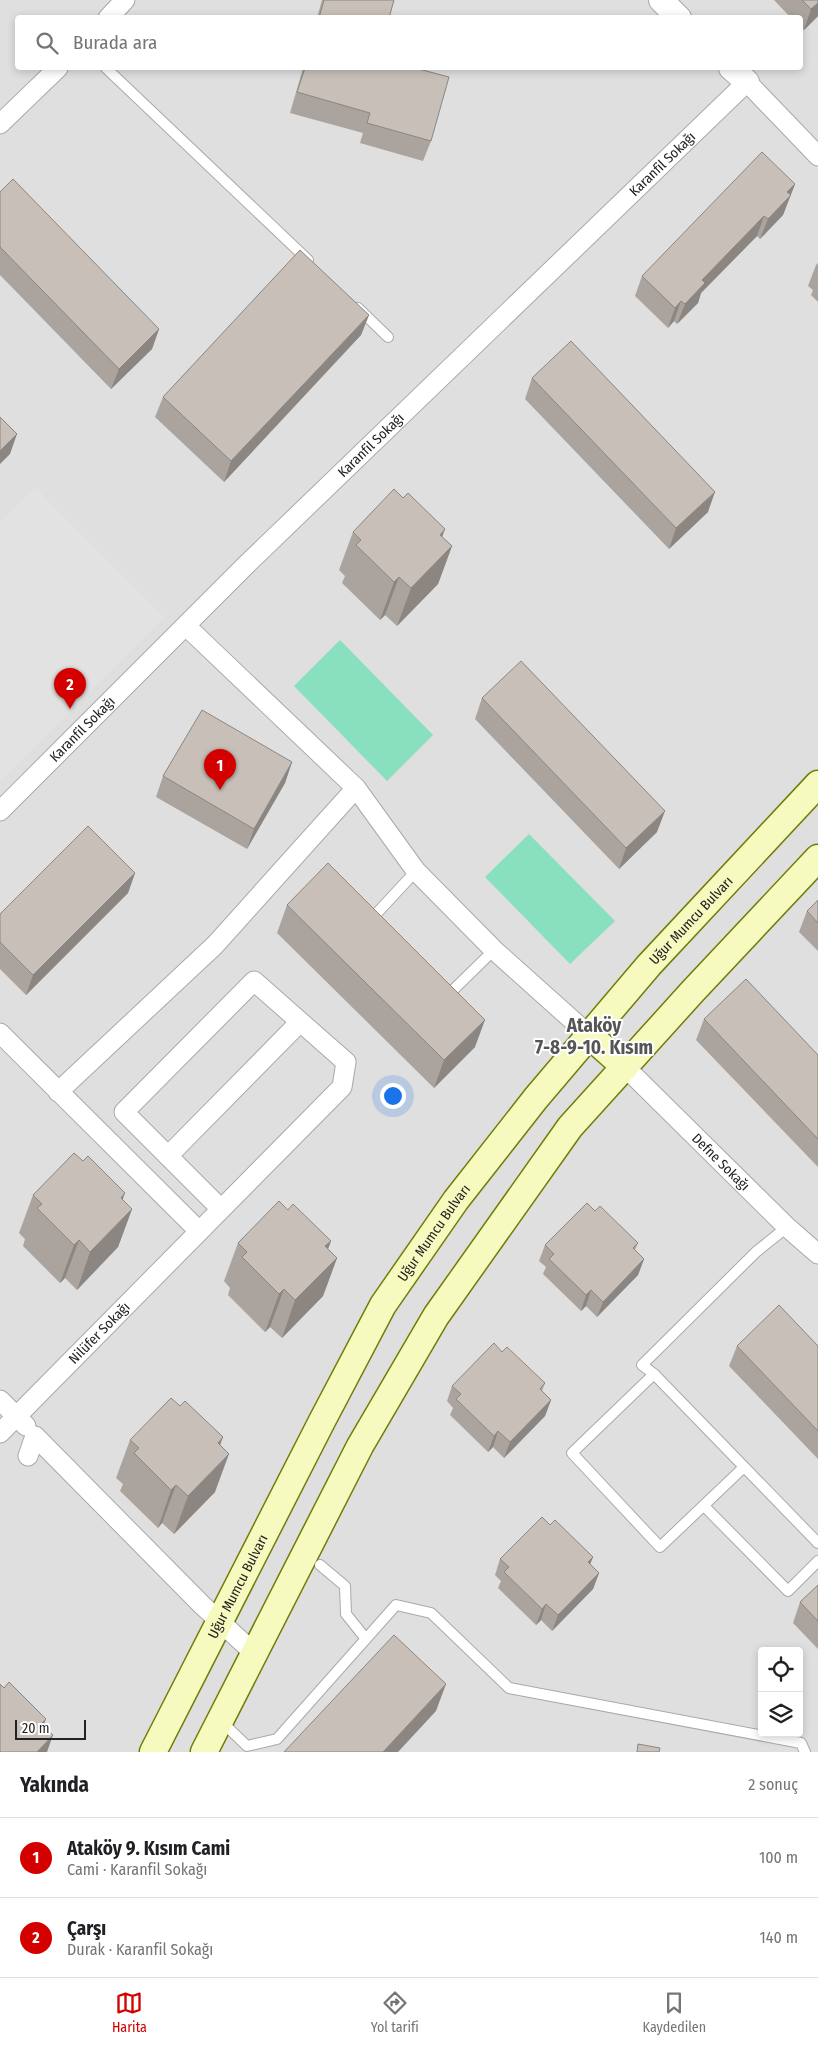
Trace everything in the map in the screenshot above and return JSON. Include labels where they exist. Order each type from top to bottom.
[{"type":"main road","name":"Uğur Mumcu Bulvarı","points":[[154,1752],[383,1304],[456,1200],[536,1098],[650,966],[818,784]]},
{"type":"main road","points":[[204,1752],[360,1446],[436,1316],[570,1127],[693,990],[818,858]]},
{"type":"main road","points":[[589,1035],[625,1067]]},
{"type":"street","points":[[111,15],[125,0]]},
{"type":"street","points":[[661,0],[676,15]]},
{"type":"street","points":[[0,124],[56,70]]},
{"type":"street","points":[[739,75],[818,156]]},
{"type":"street","name":"Karanfil Sokağı","points":[[0,811],[739,75]]},
{"type":"street","points":[[186,626],[356,788],[416,871],[494,950],[589,1035]]},
{"type":"street","points":[[58,1092],[215,945],[356,788]]},
{"type":"street","points":[[168,1156],[300,1022],[254,981],[124,1112],[168,1156],[221,1209]]},
{"type":"street","name":"Nilüfer Sokağı","points":[[0,1433],[342,1087],[346,1062],[300,1022]]},
{"type":"street","points":[[0,1033],[199,1231]]},
{"type":"street","name":"Defne Sokağı","points":[[625,1067],[787,1227],[818,1254]]},
{"type":"street","points":[[0,1400],[195,1598],[254,1653]]},
{"type":"street","points":[[28,1456],[36,1436]]},
{"type":"lane","points":[[108,70],[314,265]]},
{"type":"lane","points":[[348,298],[388,337]]},
{"type":"lane","points":[[377,913],[416,871]]},
{"type":"lane","points":[[449,994],[494,950]]},
{"type":"lane","points":[[787,1227],[756,1252],[642,1365],[654,1374],[818,1542]]},
{"type":"lane","points":[[654,1374],[572,1453],[660,1548],[744,1467]]},
{"type":"lane","points":[[704,1506],[788,1590],[818,1561]]},
{"type":"lane","points":[[320,1565],[345,1586],[346,1614],[366,1639]]},
{"type":"lane","points":[[220,1720],[247,1746],[277,1739],[396,1605],[431,1613],[508,1688],[801,1743],[805,1752]]},
{"type":"shaded area","points":[[0,0],[818,0],[818,1752],[0,1752]]},
{"type":"shaded area","points":[[35,487],[164,617],[0,781],[0,523]]},
{"type":"green space","points":[[340,640],[433,735],[387,781],[294,686]]},
{"type":"green space","points":[[529,834],[615,921],[570,964],[485,877]]},
{"type":"building","points":[[324,0],[394,0],[390,15],[320,15]]},
{"type":"building","points":[[802,0],[818,0],[818,3],[811,9]]},
{"type":"building","points":[[304,70],[423,70],[449,77],[431,141],[367,123],[370,113],[297,92]]},
{"type":"building","points":[[762,152],[795,184],[787,192],[791,195],[768,219],[764,216],[702,280],[705,283],[685,304],[681,301],[675,308],[642,276]]},
{"type":"building","points":[[13,179],[159,329],[119,369],[0,247],[0,192]]},
{"type":"building","points":[[300,250],[369,315],[231,461],[163,397]]},
{"type":"building","points":[[571,341],[715,492],[676,528],[532,378]]},
{"type":"building","points":[[0,417],[17,434],[0,451]]},
{"type":"building","points":[[394,489],[403,498],[408,493],[445,529],[440,535],[452,546],[411,588],[399,577],[394,582],[356,545],[361,540],[353,532]]},
{"type":"building","points":[[521,661],[665,811],[626,848],[482,698]]},
{"type":"building","points":[[202,710],[292,762],[254,829],[163,776]]},
{"type":"building","points":[[88,826],[135,873],[33,975],[0,942],[0,914]]},
{"type":"building","points":[[328,863],[485,1020],[444,1060],[287,905]]},
{"type":"building","points":[[818,900],[818,923],[807,911]]},
{"type":"building","points":[[746,979],[818,1055],[818,1139],[704,1019]]},
{"type":"building","points":[[74,1153],[83,1161],[88,1156],[125,1193],[121,1198],[132,1209],[90,1252],[79,1240],[74,1245],[37,1208],[42,1204],[33,1195]]},
{"type":"building","points":[[279,1201],[288,1210],[293,1204],[331,1241],[325,1246],[337,1258],[295,1300],[284,1289],[279,1294],[242,1257],[247,1252],[238,1243]]},
{"type":"building","points":[[587,1203],[595,1211],[600,1206],[638,1243],[633,1248],[644,1259],[603,1302],[591,1290],[586,1295],[549,1259],[554,1254],[545,1245]]},
{"type":"building","points":[[779,1305],[818,1346],[818,1431],[737,1346]]},
{"type":"building","points":[[494,1343],[502,1352],[507,1347],[545,1383],[540,1389],[551,1400],[510,1442],[498,1431],[494,1436],[456,1399],[461,1394],[452,1386]]},
{"type":"building","points":[[171,1398],[180,1406],[185,1401],[223,1437],[218,1443],[229,1454],[188,1496],[176,1485],[171,1490],[134,1453],[139,1448],[130,1440]]},
{"type":"building","points":[[542,1517],[550,1525],[555,1520],[593,1557],[588,1562],[599,1573],[558,1615],[546,1604],[542,1609],[504,1572],[509,1567],[500,1559]]},
{"type":"building","points":[[818,1585],[818,1621],[800,1602]]},
{"type":"building","points":[[394,1635],[446,1684],[383,1752],[284,1752]]},
{"type":"building","points":[[9,1682],[46,1719],[41,1724],[53,1735],[37,1752],[0,1752],[0,1684],[4,1688]]},
{"type":"building","points":[[638,1744],[660,1748],[659,1752],[637,1752]]},
{"type":"place","name":"Çarşı","points":[[70,709]]},
{"type":"place","name":"Ataköy 9. Kısım Cami","points":[[220,790]]},
{"type":"district","name":"Ataköy 7-8-9-10. Kısım","points":[[594,1036]]}]
